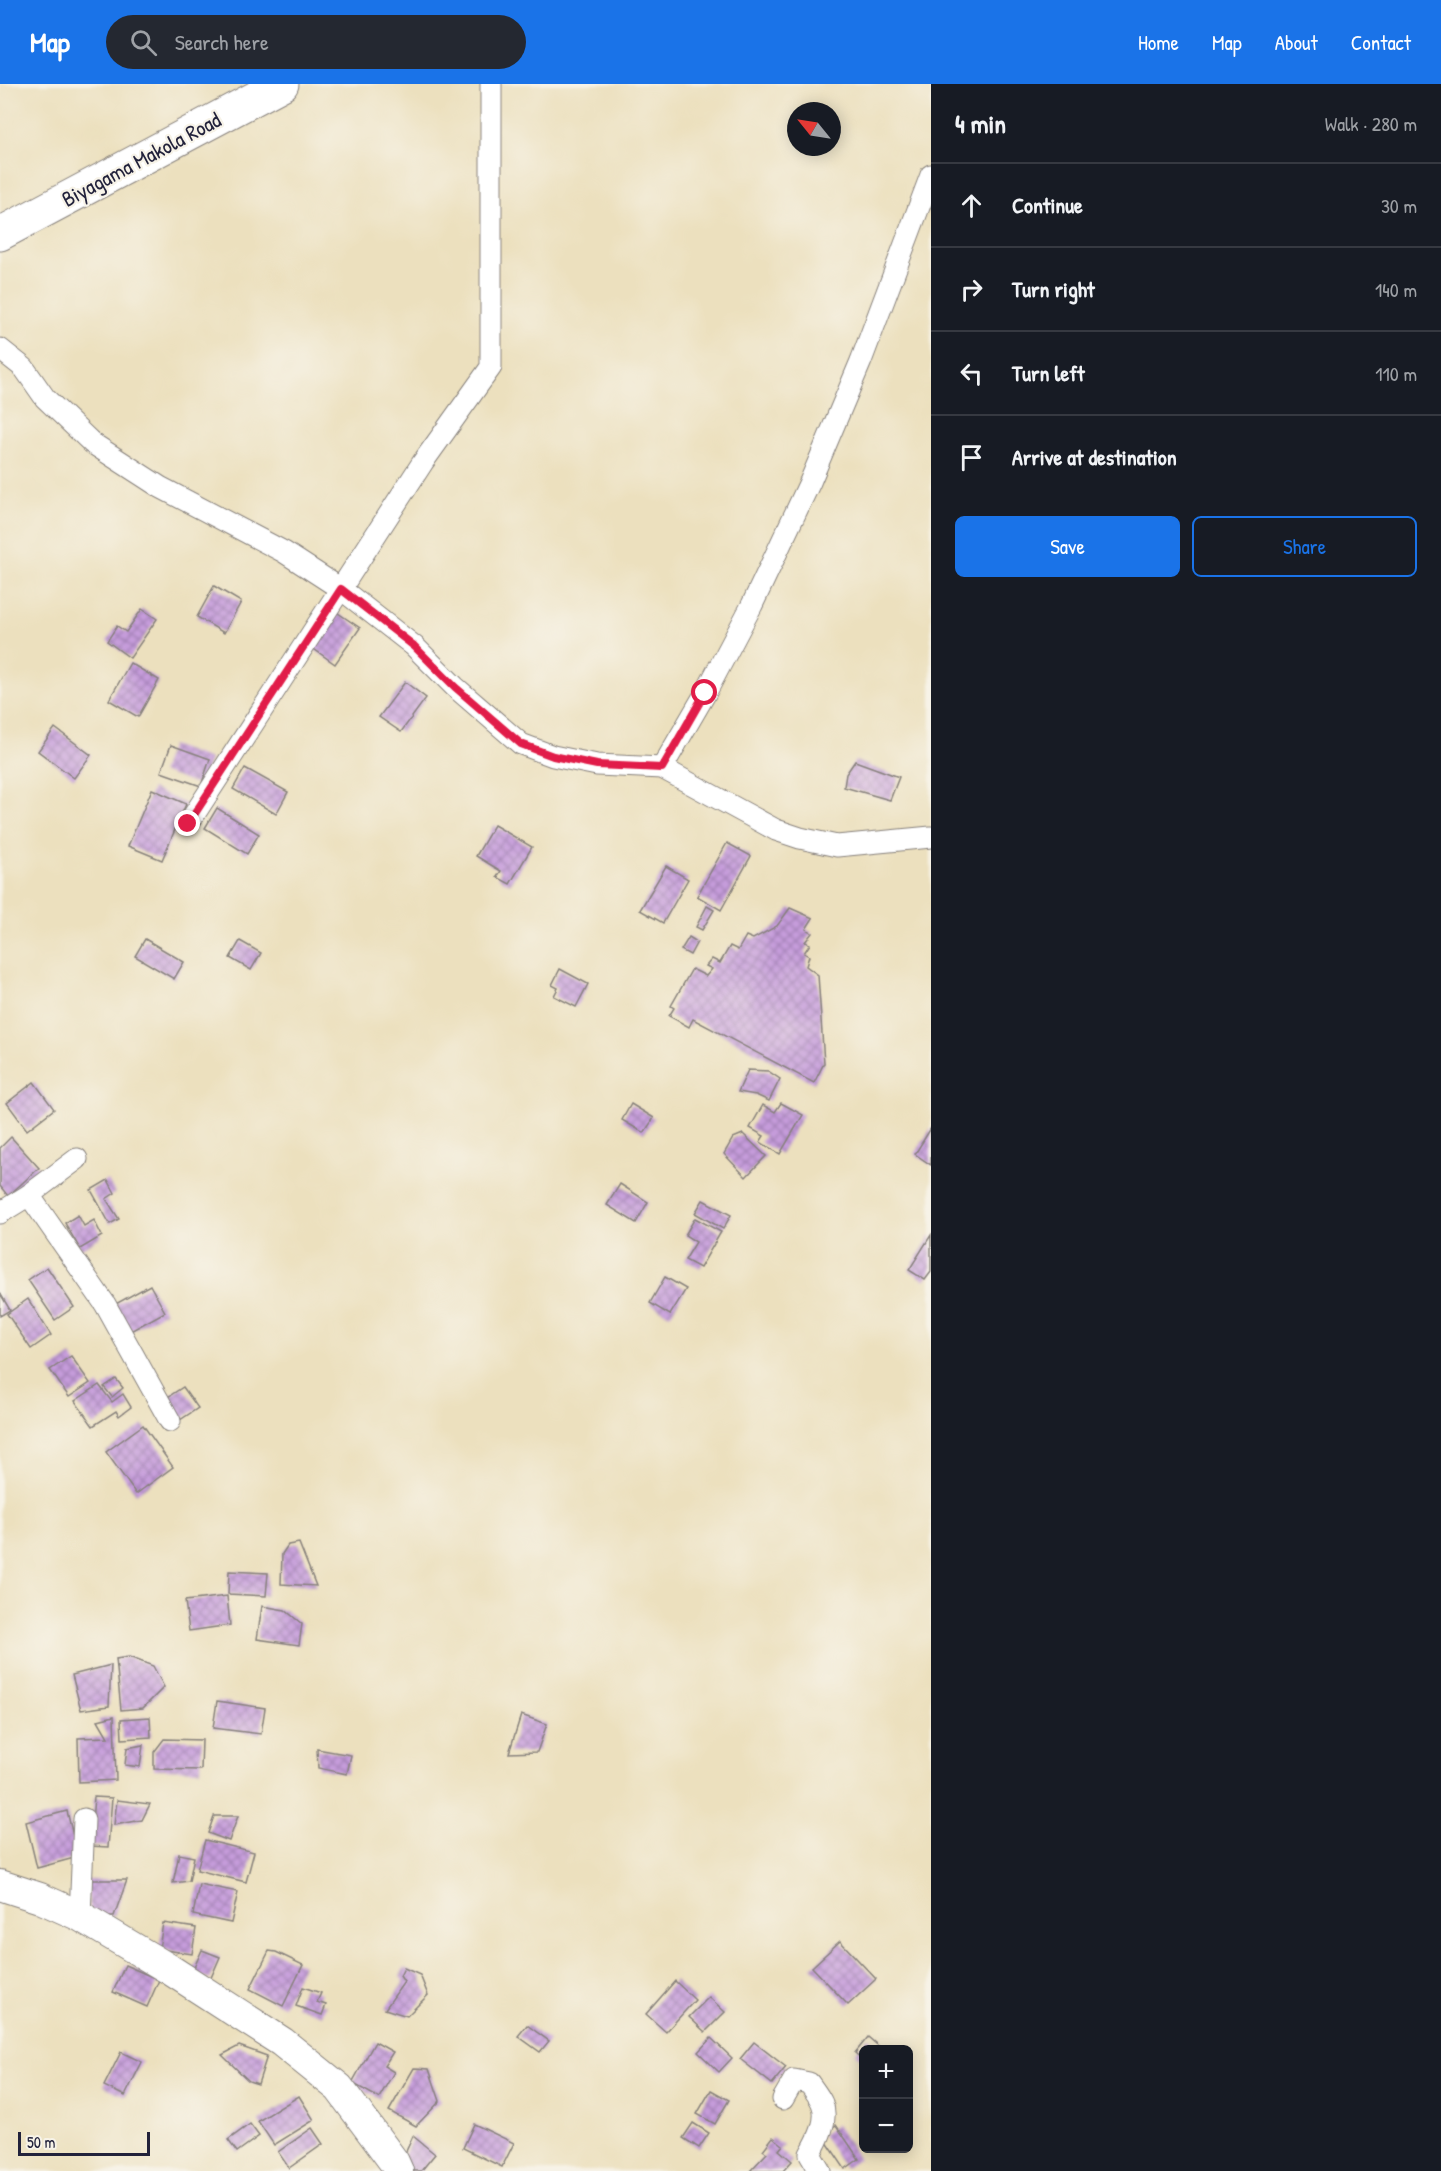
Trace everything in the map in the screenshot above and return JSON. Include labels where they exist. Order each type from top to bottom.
[{"type":"main road","name":"Biyagama Makola Road","points":[[0,234],[282,84]]},
{"type":"street","points":[[188,824],[423,462],[491,367],[491,84]]},
{"type":"street","points":[[662,768],[752,605],[810,482],[861,361],[931,175]]},
{"type":"street","points":[[0,349],[24,368],[45,398],[92,443],[160,487],[284,552],[341,589],[414,646],[455,687],[521,744],[553,756],[597,765],[662,768],[776,830],[800,838],[837,846],[931,837]]},
{"type":"street","points":[[0,1213],[29,1195],[77,1159]]},
{"type":"street","points":[[29,1195],[105,1304],[170,1421]]},
{"type":"street","points":[[80,1916],[84,1819]]},
{"type":"street","points":[[0,1884],[40,1898],[80,1916],[169,1969],[282,2042],[339,2088],[394,2162],[398,2171]]},
{"type":"street","points":[[783,2099],[794,2080],[809,2083],[823,2104],[824,2121],[818,2141],[810,2154],[820,2171]]},
{"type":"building","points":[[214,586],[241,602],[224,633],[197,617]]},
{"type":"building","points":[[142,609],[157,619],[130,658],[107,641],[117,626],[126,632]]},
{"type":"building","points":[[335,611],[360,628],[335,664],[311,647]]},
{"type":"building","points":[[130,663],[159,680],[138,717],[109,700]]},
{"type":"building","points":[[405,682],[426,698],[401,732],[379,717]]},
{"type":"building","points":[[55,728],[91,755],[74,778],[38,751]]},
{"type":"building","points":[[171,745],[210,759],[201,786],[161,772]]},
{"type":"building","points":[[855,761],[899,777],[890,800],[844,787],[846,774]]},
{"type":"building","points":[[245,768],[288,792],[276,814],[233,789]]},
{"type":"building","points":[[152,789],[186,804],[162,860],[128,846]]},
{"type":"building","points":[[217,808],[259,834],[247,854],[205,828]]},
{"type":"building","points":[[494,825],[532,847],[510,884],[497,877],[501,871],[476,856]]},
{"type":"building","points":[[727,843],[751,856],[721,910],[697,896]]},
{"type":"building","points":[[666,866],[688,879],[663,923],[640,910]]},
{"type":"building","points":[[707,906],[714,910],[702,930],[696,927]]},
{"type":"building","points":[[790,908],[813,918],[806,929],[812,933],[805,942],[810,944],[804,953],[809,956],[806,966],[818,975],[824,1063],[814,1083],[693,1019],[689,1027],[669,1016],[674,1008],[671,1006],[692,969],[706,976],[712,969],[706,966],[712,959],[720,963],[730,946],[738,950],[746,936],[753,939],[777,926]]},
{"type":"building","points":[[689,937],[697,942],[690,955],[681,950]]},
{"type":"building","points":[[145,939],[184,962],[174,979],[135,956]]},
{"type":"building","points":[[240,941],[261,953],[251,970],[230,958]]},
{"type":"building","points":[[560,969],[588,984],[576,1007],[554,996],[558,988],[552,985]]},
{"type":"building","points":[[748,1070],[768,1071],[780,1079],[769,1101],[756,1095],[738,1092]]},
{"type":"building","points":[[34,1082],[54,1109],[27,1130],[7,1103]]},
{"type":"building","points":[[781,1103],[803,1115],[780,1154],[760,1142],[764,1136],[750,1128],[763,1105],[775,1112]]},
{"type":"building","points":[[631,1104],[654,1118],[644,1133],[622,1120]]},
{"type":"building","points":[[931,1128],[931,1165],[915,1154]]},
{"type":"building","points":[[743,1134],[766,1156],[746,1177],[724,1154],[733,1138]]},
{"type":"building","points":[[11,1137],[39,1168],[8,1196],[0,1186],[0,1148]]},
{"type":"building","points":[[108,1180],[115,1193],[106,1199],[119,1219],[110,1224],[91,1190]]},
{"type":"building","points":[[620,1184],[648,1202],[636,1223],[607,1205]]},
{"type":"building","points":[[703,1200],[731,1215],[723,1229],[695,1213]]},
{"type":"building","points":[[78,1215],[84,1226],[94,1220],[102,1236],[80,1249],[65,1223]]},
{"type":"building","points":[[695,1218],[721,1232],[700,1268],[685,1260],[696,1242],[685,1235]]},
{"type":"building","points":[[931,1235],[931,1272],[925,1280],[909,1270]]},
{"type":"building","points":[[47,1267],[74,1307],[55,1320],[28,1280]]},
{"type":"building","points":[[665,1277],[686,1289],[670,1315],[650,1303]]},
{"type":"building","points":[[150,1285],[165,1312],[127,1333],[112,1306]]},
{"type":"building","points":[[0,1293],[10,1310],[0,1316]]},
{"type":"building","points":[[28,1299],[51,1335],[31,1349],[7,1314]]},
{"type":"building","points":[[71,1356],[90,1383],[69,1397],[50,1370]]},
{"type":"building","points":[[116,1379],[123,1388],[112,1397],[104,1387]]},
{"type":"building","points":[[99,1385],[112,1402],[123,1394],[131,1407],[119,1416],[116,1411],[93,1426],[75,1401]]},
{"type":"building","points":[[183,1387],[198,1408],[180,1420],[165,1399]]},
{"type":"building","points":[[143,1425],[173,1467],[136,1494],[106,1452]]},
{"type":"building","points":[[299,1543],[316,1586],[281,1584],[282,1554],[288,1545]]},
{"type":"building","points":[[229,1571],[268,1573],[266,1596],[228,1594]]},
{"type":"building","points":[[227,1596],[230,1625],[189,1631],[185,1601]]},
{"type":"building","points":[[262,1606],[285,1610],[302,1624],[299,1645],[257,1639]]},
{"type":"building","points":[[129,1657],[153,1666],[164,1687],[143,1708],[121,1710],[116,1659]]},
{"type":"building","points":[[111,1665],[109,1706],[81,1710],[72,1675]]},
{"type":"building","points":[[217,1701],[265,1708],[261,1734],[213,1728]]},
{"type":"building","points":[[521,1715],[547,1724],[537,1752],[509,1753]]},
{"type":"building","points":[[114,1716],[116,1780],[79,1782],[78,1738],[108,1737],[98,1720]]},
{"type":"building","points":[[150,1717],[151,1737],[122,1739],[121,1719]]},
{"type":"building","points":[[164,1739],[202,1740],[201,1770],[154,1769],[154,1752]]},
{"type":"building","points":[[143,1745],[140,1767],[125,1765],[127,1748]]},
{"type":"building","points":[[317,1749],[351,1755],[347,1774],[318,1768]]},
{"type":"building","points":[[94,1797],[112,1798],[108,1847],[90,1846]]},
{"type":"building","points":[[117,1800],[150,1804],[142,1820],[114,1825]]},
{"type":"building","points":[[67,1811],[78,1857],[37,1868],[26,1822]]},
{"type":"building","points":[[214,1816],[238,1816],[229,1841],[208,1833]]},
{"type":"building","points":[[205,1840],[254,1852],[246,1882],[197,1870]]},
{"type":"building","points":[[179,1854],[194,1857],[189,1881],[173,1883]]},
{"type":"building","points":[[86,1880],[127,1880],[114,1916],[91,1916]]},
{"type":"building","points":[[199,1884],[238,1892],[231,1923],[193,1915]]},
{"type":"building","points":[[163,1923],[196,1928],[192,1954],[159,1949]]},
{"type":"building","points":[[840,1941],[876,1979],[848,2005],[812,1967]]},
{"type":"building","points":[[202,1950],[220,1957],[210,1980],[192,1972]]},
{"type":"building","points":[[269,1951],[303,1965],[283,2006],[250,1989]]},
{"type":"building","points":[[125,1965],[159,1980],[147,2007],[113,1992]]},
{"type":"building","points":[[404,1968],[420,1975],[428,1995],[407,2016],[385,2009],[404,1982],[400,1976]]},
{"type":"building","points":[[675,1981],[695,2000],[666,2032],[646,2014]]},
{"type":"building","points":[[303,1987],[321,1993],[317,2002],[326,2005],[322,2015],[296,2006]]},
{"type":"building","points":[[709,1997],[725,2012],[705,2032],[689,2017]]},
{"type":"building","points":[[527,2025],[549,2041],[540,2052],[518,2036]]},
{"type":"building","points":[[868,2037],[877,2045],[862,2045]]},
{"type":"building","points":[[711,2038],[732,2058],[719,2072],[698,2052]]},
{"type":"building","points":[[375,2042],[393,2052],[384,2066],[394,2072],[379,2098],[352,2083]]},
{"type":"building","points":[[754,2042],[786,2067],[772,2084],[740,2059]]},
{"type":"building","points":[[239,2046],[267,2056],[258,2084],[249,2081],[222,2055]]},
{"type":"building","points":[[121,2052],[142,2062],[125,2096],[104,2086]]},
{"type":"building","points":[[414,2068],[429,2069],[440,2101],[416,2126],[389,2111]]},
{"type":"building","points":[[711,2090],[729,2100],[715,2124],[697,2114]]},
{"type":"building","points":[[299,2096],[314,2120],[274,2145],[258,2121]]},
{"type":"building","points":[[693,2123],[709,2133],[699,2148],[683,2138]]},
{"type":"building","points":[[250,2124],[259,2136],[237,2152],[228,2140]]},
{"type":"building","points":[[474,2124],[514,2143],[502,2167],[463,2148]]},
{"type":"building","points":[[836,2125],[859,2159],[845,2169],[822,2135]]},
{"type":"building","points":[[312,2128],[323,2144],[289,2168],[278,2152]]},
{"type":"building","points":[[413,2136],[435,2154],[421,2171],[407,2171],[403,2158]]},
{"type":"building","points":[[773,2137],[783,2145],[779,2150],[792,2161],[783,2171],[750,2171],[767,2153],[763,2150]]},
{"type":"route","points":[[188,824],[341,589],[414,646],[455,687],[521,744],[553,756],[597,765],[662,768],[705,693]]}]
